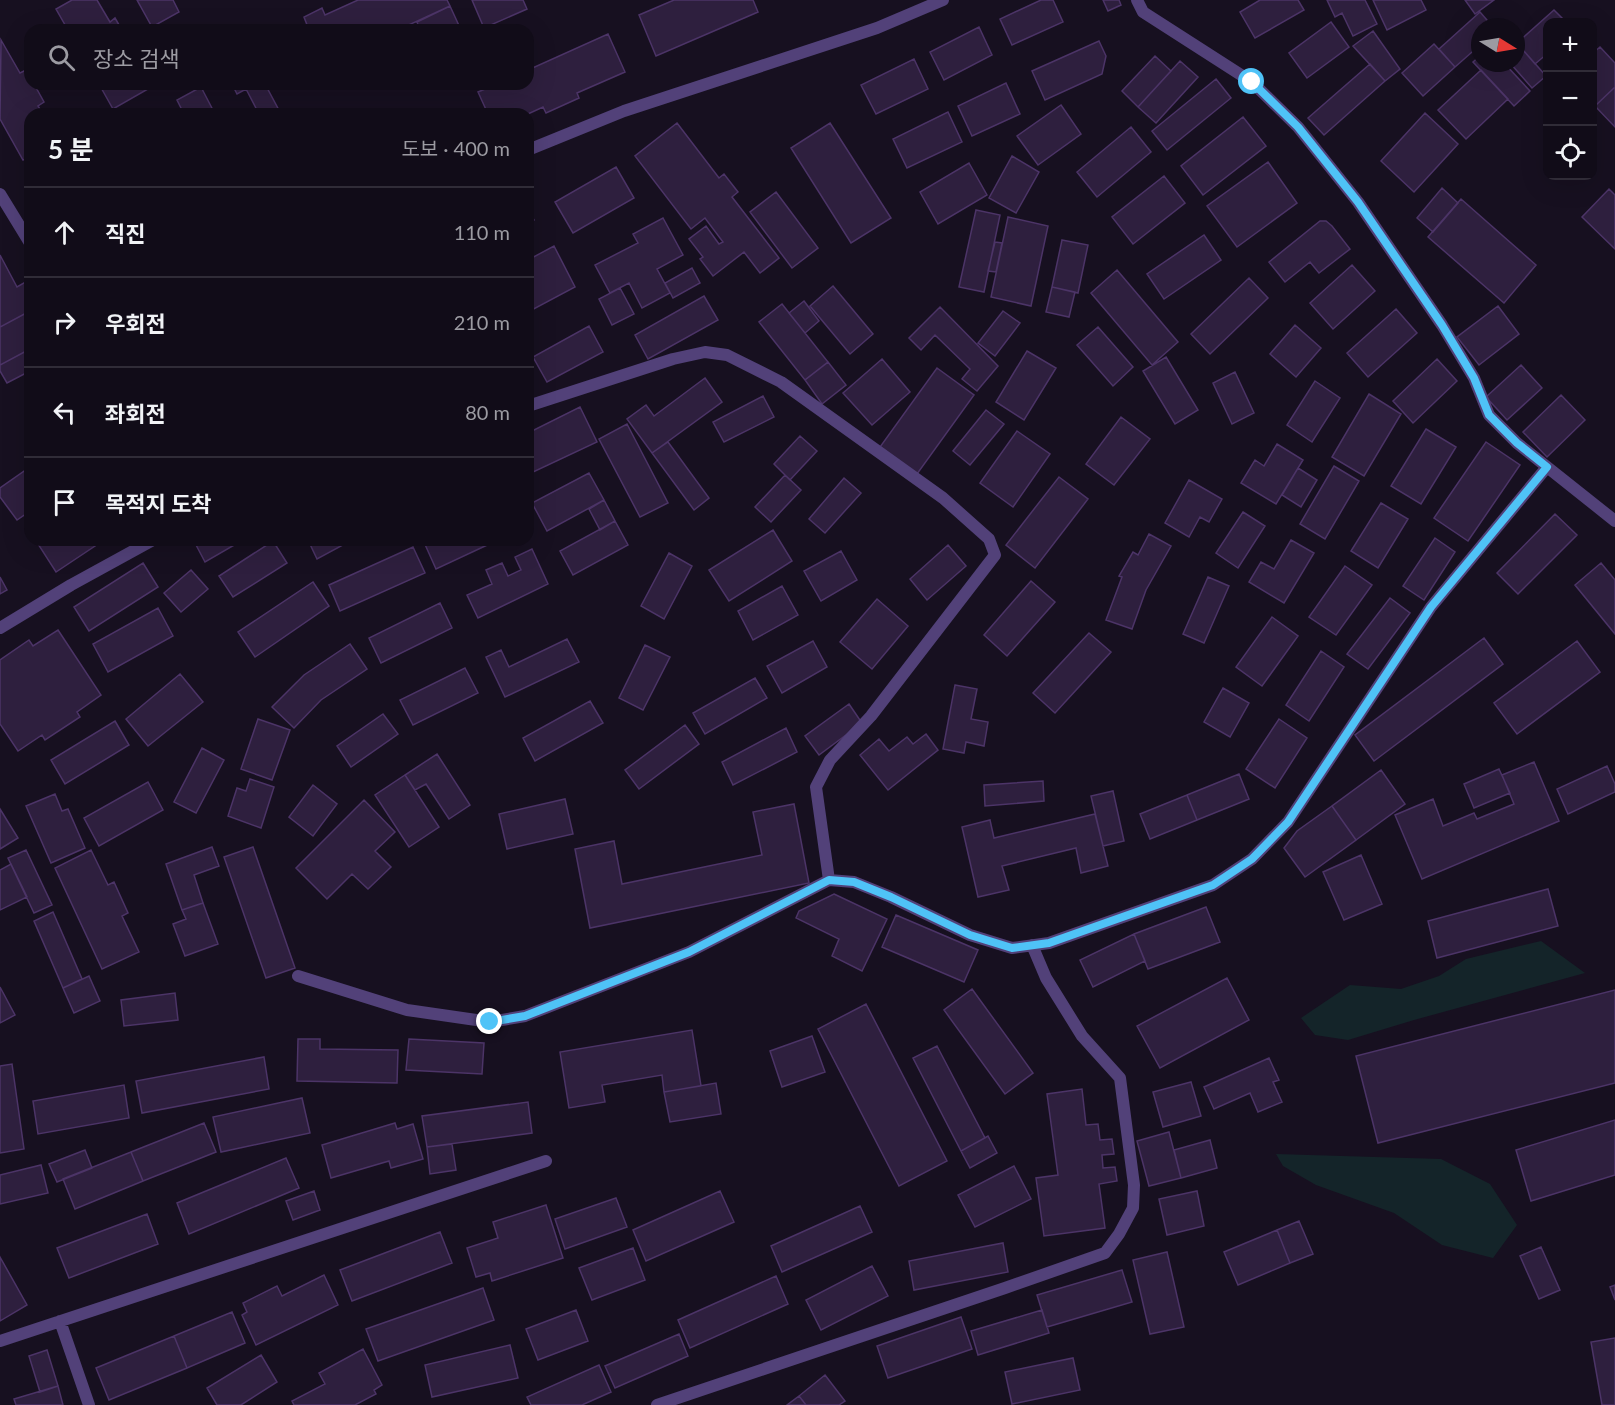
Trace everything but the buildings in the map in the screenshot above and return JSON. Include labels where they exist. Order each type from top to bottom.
[{"type":"street","points":[[534,148],[624,111],[877,28],[943,0]]},
{"type":"street","points":[[1137,0],[1143,12],[1252,82],[1298,127],[1358,202],[1442,325],[1474,378],[1489,415],[1517,443],[1615,521]]},
{"type":"street","points":[[0,194],[24,233]]},
{"type":"street","points":[[534,404],[673,359],[705,352],[727,355],[781,382],[943,498],[989,539],[994,555],[871,716],[830,760],[816,787],[829,880]]},
{"type":"street","points":[[298,976],[406,1010],[490,1022],[525,1016],[689,952],[829,880],[854,882],[970,935],[1012,948],[1060,940],[1213,885],[1252,859],[1288,822],[1431,607],[1547,467]]},
{"type":"street","points":[[0,628],[142,546]]},
{"type":"street","points":[[657,1405],[1105,1253],[1119,1234],[1132,1208],[1134,1185],[1120,1078],[1082,1036],[1046,978],[1032,945]]},
{"type":"street","points":[[0,1341],[546,1161]]},
{"type":"street","points":[[60,1321],[89,1405]]},
{"type":"shaded area","points":[[1541,941],[1585,973],[1348,1040],[1315,1035],[1301,1018],[1350,985],[1401,989],[1439,976],[1466,959]]},
{"type":"shaded area","points":[[1276,1154],[1441,1159],[1490,1184],[1517,1225],[1493,1258],[1442,1245],[1394,1213],[1316,1185],[1283,1166]]},
{"type":"route","points":[[490,1022],[525,1016],[689,952],[829,880],[854,882],[970,935],[1012,948],[1049,943],[1213,885],[1252,859],[1288,822],[1431,607],[1547,467],[1517,443],[1489,415],[1474,378],[1442,325],[1358,202],[1298,127],[1252,82]]}]
